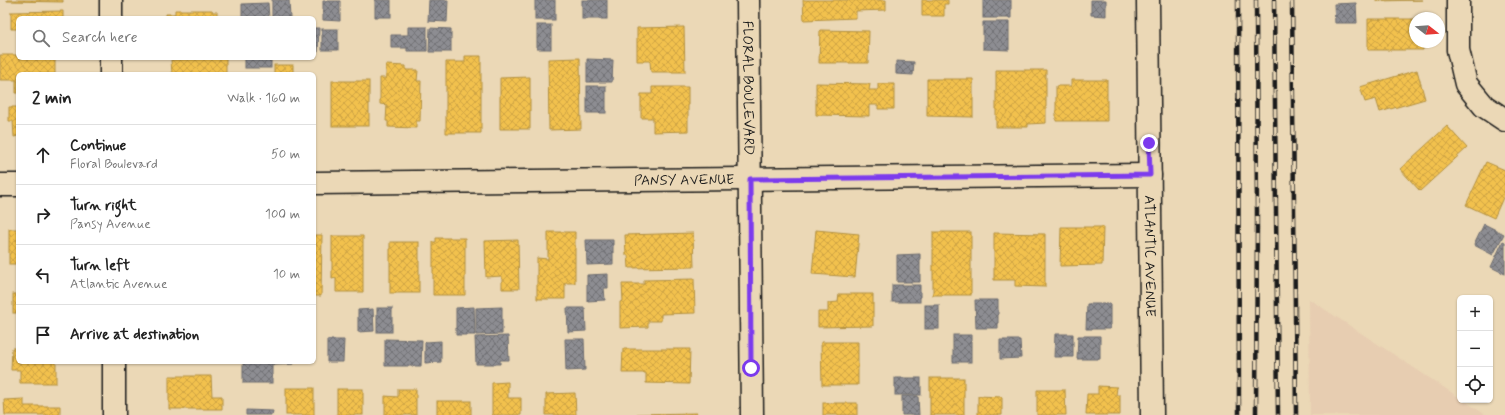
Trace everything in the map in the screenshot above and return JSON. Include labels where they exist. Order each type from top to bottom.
[{"type":"street","points":[[111,0],[111,16]]},
{"type":"street","name":"FLORAL BOULEVARD","points":[[748,0],[752,415]]},
{"type":"street","name":"ATLANTIC AVENUE","points":[[1148,0],[1152,415]]},
{"type":"street","points":[[1458,0],[1458,50],[1466,84],[1484,106],[1505,120]]},
{"type":"street","points":[[111,60],[111,72]]},
{"type":"street","name":"PANSY AVENUE","points":[[316,183],[1150,175]]},
{"type":"street","points":[[0,185],[16,185]]},
{"type":"street","points":[[114,364],[114,415]]},
{"type":"shaded area","points":[[1309,299],[1457,396],[1457,403],[1468,403],[1486,415],[1310,415]]},
{"type":"building: Homes","points":[[63,0],[63,2],[7,1]]},
{"type":"building: Homes","points":[[803,0],[886,0],[886,10],[856,11],[856,18],[804,20]]},
{"type":"building: Homes","points":[[922,0],[948,0],[948,4],[944,4],[944,16],[922,16]]},
{"type":"building: Homes","points":[[1376,0],[1423,0],[1376,1]]},
{"type":"building: Homes","points":[[175,10],[212,10],[213,12],[217,12],[217,16],[166,16],[166,14],[175,14]]},
{"type":"building: Homes","points":[[63,11],[63,16],[16,16],[16,29],[11,29],[11,12]]},
{"type":"building: Homes","points":[[1368,19],[1409,19],[1409,48],[1423,48],[1423,50],[1368,50]]},
{"type":"building: Homes","points":[[684,27],[685,72],[651,72],[650,61],[637,61],[637,28]]},
{"type":"building: Homes","points":[[820,30],[869,31],[868,63],[819,63]]},
{"type":"building: Homes","points":[[0,55],[16,55],[16,60],[55,60],[55,72],[16,72],[16,80],[0,80]]},
{"type":"building: Homes","points":[[465,56],[481,56],[481,133],[446,133],[446,62],[465,62]]},
{"type":"building: Homes","points":[[580,58],[581,129],[549,130],[548,59]]},
{"type":"building: Homes","points":[[171,60],[226,60],[226,72],[172,72]]},
{"type":"building: Homes","points":[[274,65],[293,65],[293,72],[274,72]]},
{"type":"building: Homes","points":[[386,65],[406,66],[406,70],[418,70],[417,81],[421,81],[420,121],[416,121],[416,128],[388,127],[388,121],[386,121],[387,105],[380,104],[380,78],[386,78]]},
{"type":"building: Homes","points":[[996,70],[1046,70],[1046,123],[1028,124],[1028,127],[996,127]]},
{"type":"building: Homes","points":[[1417,70],[1425,99],[1380,112],[1376,99],[1365,102],[1360,87]]},
{"type":"building: Homes","points":[[530,77],[530,129],[500,129],[500,78]]},
{"type":"building: Homes","points":[[927,79],[973,79],[973,117],[927,116]]},
{"type":"building: Homes","points":[[1071,80],[1107,80],[1107,121],[1056,121],[1056,86],[1071,86]]},
{"type":"building: Homes","points":[[332,81],[369,81],[369,126],[332,126]]},
{"type":"building: Homes","points":[[816,83],[870,84],[869,90],[878,90],[878,84],[894,84],[894,109],[878,109],[878,105],[869,105],[869,116],[816,115]]},
{"type":"building: Homes","points":[[652,87],[688,87],[688,131],[653,132],[653,118],[641,118],[641,94],[652,94]]},
{"type":"building: Homes","points":[[9,107],[16,107],[16,136],[14,137],[13,121],[9,121]]},
{"type":"building: Homes","points":[[1447,126],[1467,148],[1420,191],[1400,169]]},
{"type":"building: Homes","points":[[1486,162],[1505,170],[1505,193],[1494,218],[1466,205]]},
{"type":"building: Homes","points":[[1061,227],[1103,227],[1102,265],[1060,266]]},
{"type":"building: Homes","points":[[9,229],[16,229],[16,264],[9,264]]},
{"type":"building: Homes","points":[[816,230],[859,234],[855,277],[812,274]]},
{"type":"building: Homes","points":[[548,232],[575,232],[575,283],[565,283],[565,299],[537,299],[537,258],[548,259]]},
{"type":"building: Homes","points":[[933,232],[971,232],[971,295],[933,295]]},
{"type":"building: Homes","points":[[693,233],[694,267],[629,268],[628,255],[626,255],[625,235]]},
{"type":"building: Homes","points":[[994,233],[1045,234],[1045,287],[1015,286],[1015,280],[994,280]]},
{"type":"building: Homes","points":[[316,235],[322,235],[321,296],[316,296]]},
{"type":"building: Homes","points":[[332,236],[363,236],[363,292],[336,292],[336,278],[332,279]]},
{"type":"building: Homes","points":[[436,238],[465,238],[465,295],[433,295],[433,242],[436,242]]},
{"type":"building: Homes","points":[[518,240],[519,289],[502,289],[502,276],[486,277],[485,241]]},
{"type":"building: Homes","points":[[390,242],[419,242],[419,293],[390,293]]},
{"type":"building: Homes","points":[[694,279],[695,313],[661,314],[661,321],[648,321],[648,327],[620,328],[620,302],[623,301],[622,284],[644,284],[644,280]]},
{"type":"building: Homes","points":[[13,294],[16,294],[16,313],[13,313]]},
{"type":"building: Homes","points":[[839,294],[873,294],[873,326],[818,327],[818,312],[828,312],[828,303],[838,302]]},
{"type":"building: Homes","points":[[821,342],[858,342],[858,385],[822,385]]},
{"type":"building: Homes","points":[[12,348],[16,348],[16,364],[56,364],[56,383],[20,383],[20,370],[11,370]]},
{"type":"building: Homes","points":[[623,349],[690,349],[689,384],[646,383],[646,373],[622,373]]},
{"type":"building: Homes","points":[[169,376],[211,376],[212,396],[222,396],[222,409],[169,409]]},
{"type":"building: Homes","points":[[930,378],[964,378],[964,415],[930,415]]},
{"type":"building: Homes","points":[[508,382],[508,398],[521,398],[521,415],[492,415],[492,383]]},
{"type":"building: Homes","points":[[1098,386],[1117,387],[1116,395],[1120,395],[1120,415],[1086,415],[1087,394],[1098,394]]},
{"type":"building: Homes","points":[[286,388],[314,388],[314,415],[286,415]]},
{"type":"building: Homes","points":[[337,389],[363,389],[363,415],[337,415]]},
{"type":"building: Homes","points":[[398,389],[416,389],[416,415],[385,415],[385,396],[398,397]]},
{"type":"building: Homes","points":[[1037,390],[1065,390],[1066,415],[1037,415]]},
{"type":"building: Homes","points":[[575,393],[576,415],[546,415],[546,394]]},
{"type":"building: Homes","points":[[978,396],[1002,397],[1002,415],[978,415]]},
{"type":"building: Homes","points":[[24,399],[24,406],[60,406],[60,415],[5,415],[4,400]]},
{"type":"building: Homes","points":[[437,401],[471,401],[471,415],[437,415]]},
{"type":"building: Homes","points":[[823,403],[857,403],[857,415],[823,415]]},
{"type":"building: Homes","points":[[697,413],[697,415],[637,415],[637,414]]},
{"type":"building: Industry","points":[[272,0],[289,0],[290,16],[272,16]]},
{"type":"building: Industry","points":[[375,0],[391,0],[391,17],[375,17]]},
{"type":"building: Industry","points":[[429,0],[448,0],[447,22],[428,21]]},
{"type":"building: Industry","points":[[535,0],[555,0],[555,20],[535,20]]},
{"type":"building: Industry","points":[[582,0],[607,0],[607,19],[582,19]]},
{"type":"building: Industry","points":[[983,0],[1011,0],[1011,18],[983,18]]},
{"type":"building: Industry","points":[[1091,0],[1106,0],[1106,16],[1091,15]]},
{"type":"building: Industry","points":[[323,1],[340,1],[340,21],[323,20]]},
{"type":"building: Industry","points":[[268,3],[269,16],[242,16],[242,4]]},
{"type":"building: Industry","points":[[1356,3],[1357,23],[1335,23],[1334,4]]},
{"type":"building: Industry","points":[[983,22],[1009,22],[1009,50],[983,49]]},
{"type":"building: Industry","points":[[537,25],[551,25],[551,49],[537,49]]},
{"type":"building: Industry","points":[[408,27],[427,27],[427,51],[407,51],[407,48],[391,48],[391,35],[408,35]]},
{"type":"building: Industry","points":[[316,28],[319,28],[318,52],[316,52]]},
{"type":"building: Industry","points":[[430,28],[451,29],[451,52],[429,52]]},
{"type":"building: Industry","points":[[322,29],[338,29],[338,50],[322,50]]},
{"type":"building: Industry","points":[[587,59],[613,60],[612,82],[587,82]]},
{"type":"building: Industry","points":[[245,60],[271,60],[271,68],[245,68]]},
{"type":"building: Industry","points":[[896,61],[914,62],[913,75],[896,74]]},
{"type":"building: Industry","points":[[587,86],[606,86],[606,113],[587,113]]},
{"type":"building: Industry","points":[[1484,224],[1504,234],[1493,255],[1474,245]]},
{"type":"building: Industry","points":[[586,240],[613,240],[613,264],[587,265]]},
{"type":"building: Industry","points":[[1503,241],[1505,242],[1505,274],[1491,267]]},
{"type":"building: Industry","points":[[920,254],[920,282],[897,282],[897,255]]},
{"type":"building: Industry","points":[[608,274],[608,288],[604,288],[605,300],[587,301],[587,275]]},
{"type":"building: Industry","points":[[892,285],[920,285],[920,302],[892,302]]},
{"type":"building: Industry","points":[[975,300],[998,300],[998,328],[976,328]]},
{"type":"building: Industry","points":[[1087,304],[1110,304],[1110,329],[1086,329]]},
{"type":"building: Industry","points":[[925,305],[939,305],[939,329],[925,329]]},
{"type":"building: Industry","points":[[474,307],[475,335],[456,335],[456,308]]},
{"type":"building: Industry","points":[[502,307],[502,334],[476,335],[476,308]]},
{"type":"building: Industry","points":[[377,308],[392,308],[392,332],[377,332]]},
{"type":"building: Industry","points":[[567,308],[585,308],[586,331],[568,332]]},
{"type":"building: Industry","points":[[373,309],[374,331],[358,332],[358,310]]},
{"type":"building: Industry","points":[[1055,334],[1073,334],[1073,357],[1054,357]]},
{"type":"building: Industry","points":[[953,335],[971,335],[971,362],[953,362]]},
{"type":"building: Industry","points":[[508,336],[509,360],[500,360],[500,364],[476,364],[475,337]]},
{"type":"building: Industry","points":[[1078,336],[1100,336],[1100,359],[1077,359]]},
{"type":"building: Industry","points":[[385,339],[422,340],[421,366],[385,366]]},
{"type":"building: Industry","points":[[565,339],[584,339],[585,370],[566,371]]},
{"type":"building: Industry","points":[[327,340],[344,340],[343,362],[327,362]]},
{"type":"building: Industry","points":[[1000,340],[1020,340],[1021,358],[1000,359]]},
{"type":"building: Industry","points":[[441,341],[441,362],[425,363],[425,342]]},
{"type":"building: Industry","points":[[243,364],[272,364],[272,383],[243,383]]},
{"type":"building: Industry","points":[[895,378],[921,378],[921,395],[895,395]]},
{"type":"building: Industry","points":[[902,396],[918,396],[919,415],[902,415]]},
{"type":"building: Industry","points":[[246,410],[273,411],[272,415],[246,415]]},
{"type":"railway","points":[[1238,0],[1239,415]]},
{"type":"railway","points":[[1256,0],[1256,415]]},
{"type":"railway","points":[[1274,0],[1278,415]]},
{"type":"railway","points":[[1292,0],[1296,415]]},
{"type":"route","points":[[751,368],[750,179],[1150,175],[1149,143]]}]
